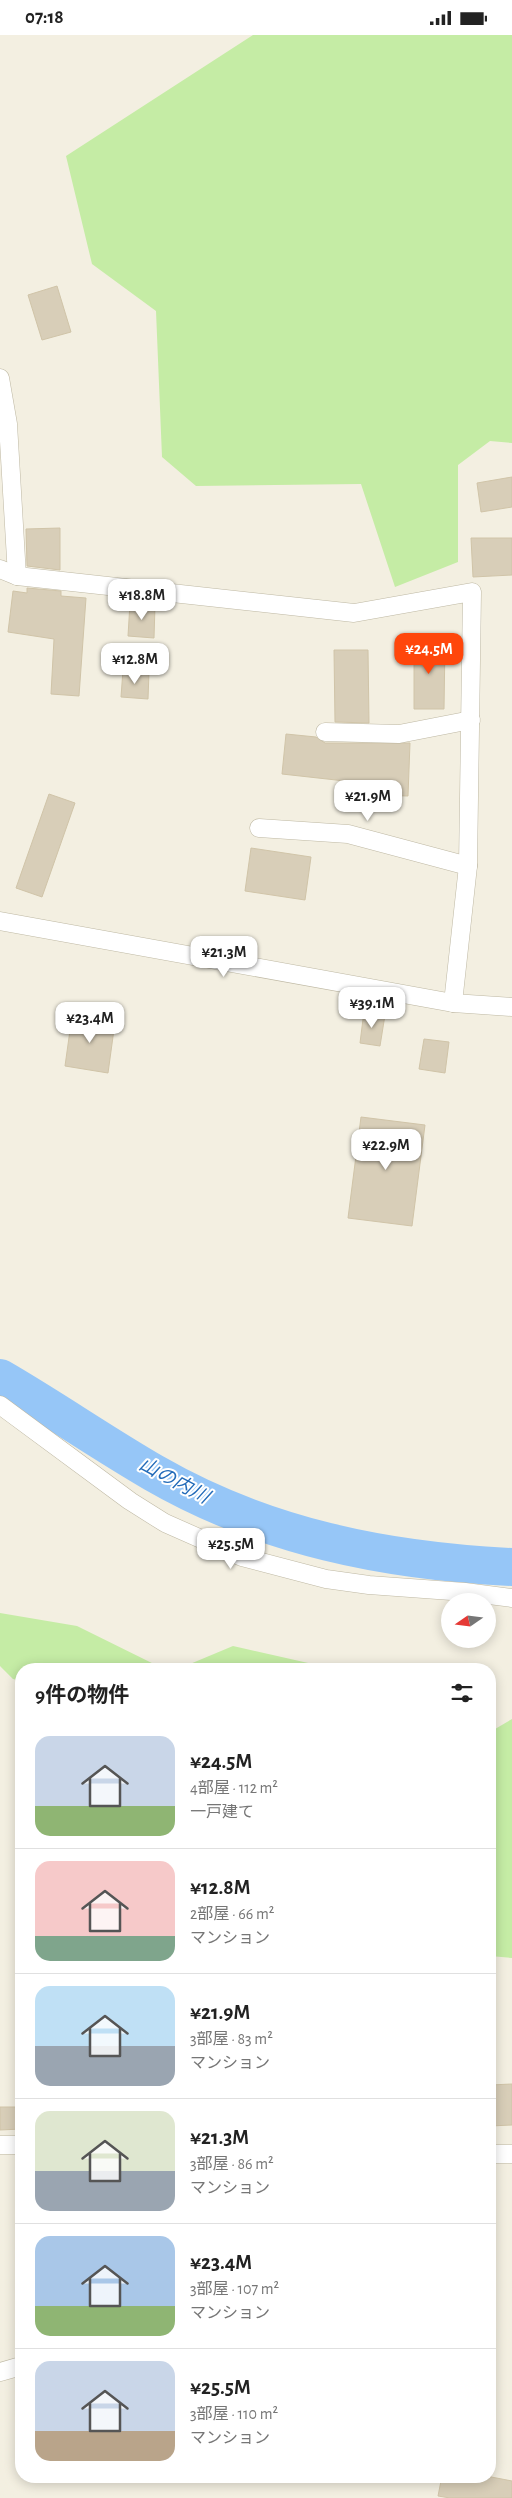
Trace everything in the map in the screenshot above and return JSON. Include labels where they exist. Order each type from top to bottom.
[{"type":"street","points":[[0,379],[17,577]]},
{"type":"street","points":[[0,569],[17,577],[354,613],[472,592],[468,867],[453,1003]]},
{"type":"street","points":[[325,731],[400,735],[470,720]]},
{"type":"street","points":[[259,828],[348,834],[468,867]]},
{"type":"street","points":[[0,921],[453,1003],[512,1007]]},
{"type":"street","points":[[0,1405],[130,1501],[165,1523],[242,1557],[326,1579],[369,1585],[465,1591],[512,1598]]},
{"type":"street","points":[[0,2145],[15,2145]]},
{"type":"street","points":[[496,2154],[512,2154]]},
{"type":"street","points":[[0,2372],[15,2368]]},
{"type":"green space","points":[[253,35],[512,35],[512,443],[490,441],[458,465],[458,562],[395,587],[361,484],[196,486],[162,457],[156,311],[92,264],[66,156]]},
{"type":"green space","points":[[0,1613],[77,1626],[152,1663],[15,1663],[15,1680],[0,1666]]},
{"type":"green space","points":[[233,1646],[308,1663],[192,1663]]},
{"type":"green space","points":[[512,1719],[512,1958],[496,1957],[496,1728]]},
{"type":"building","points":[[57,286],[71,332],[42,340],[28,295]]},
{"type":"building","points":[[512,477],[512,507],[481,512],[477,483]]},
{"type":"building","points":[[60,528],[60,570],[27,566],[26,529]]},
{"type":"building","points":[[471,538],[512,538],[512,575],[473,577]]},
{"type":"building","points":[[27,588],[61,591],[61,596],[86,598],[79,696],[51,694],[54,639],[8,632],[13,591],[27,593]]},
{"type":"building","points":[[130,603],[155,605],[154,638],[128,636]]},
{"type":"building","points":[[414,642],[445,642],[444,709],[414,709]]},
{"type":"building","points":[[334,650],[368,650],[369,723],[335,722]]},
{"type":"building","points":[[123,670],[149,672],[148,699],[121,697]]},
{"type":"building","points":[[286,734],[316,737],[325,743],[410,743],[408,796],[372,795],[372,784],[282,774]]},
{"type":"building","points":[[49,794],[75,803],[42,897],[16,888]]},
{"type":"building","points":[[251,848],[311,857],[305,900],[245,891]]},
{"type":"building","points":[[364,1011],[385,1015],[380,1046],[360,1043]]},
{"type":"building","points":[[72,1016],[115,1022],[108,1073],[65,1066]]},
{"type":"building","points":[[424,1039],[449,1042],[445,1073],[419,1069]]},
{"type":"building","points":[[361,1117],[425,1125],[412,1226],[348,1218]]},
{"type":"building","points":[[512,2084],[512,2125],[496,2126],[496,2085]]},
{"type":"building","points":[[0,2107],[15,2107],[15,2129],[0,2130]]},
{"type":"building","points":[[496,2478],[512,2481],[512,2498],[450,2498],[438,2496],[441,2483],[496,2483]]},
{"type":"waterway","name":"山の内川","points":[[0,1378],[154,1473],[196,1495],[239,1514],[327,1542],[373,1551],[419,1559],[512,1567]]}]
